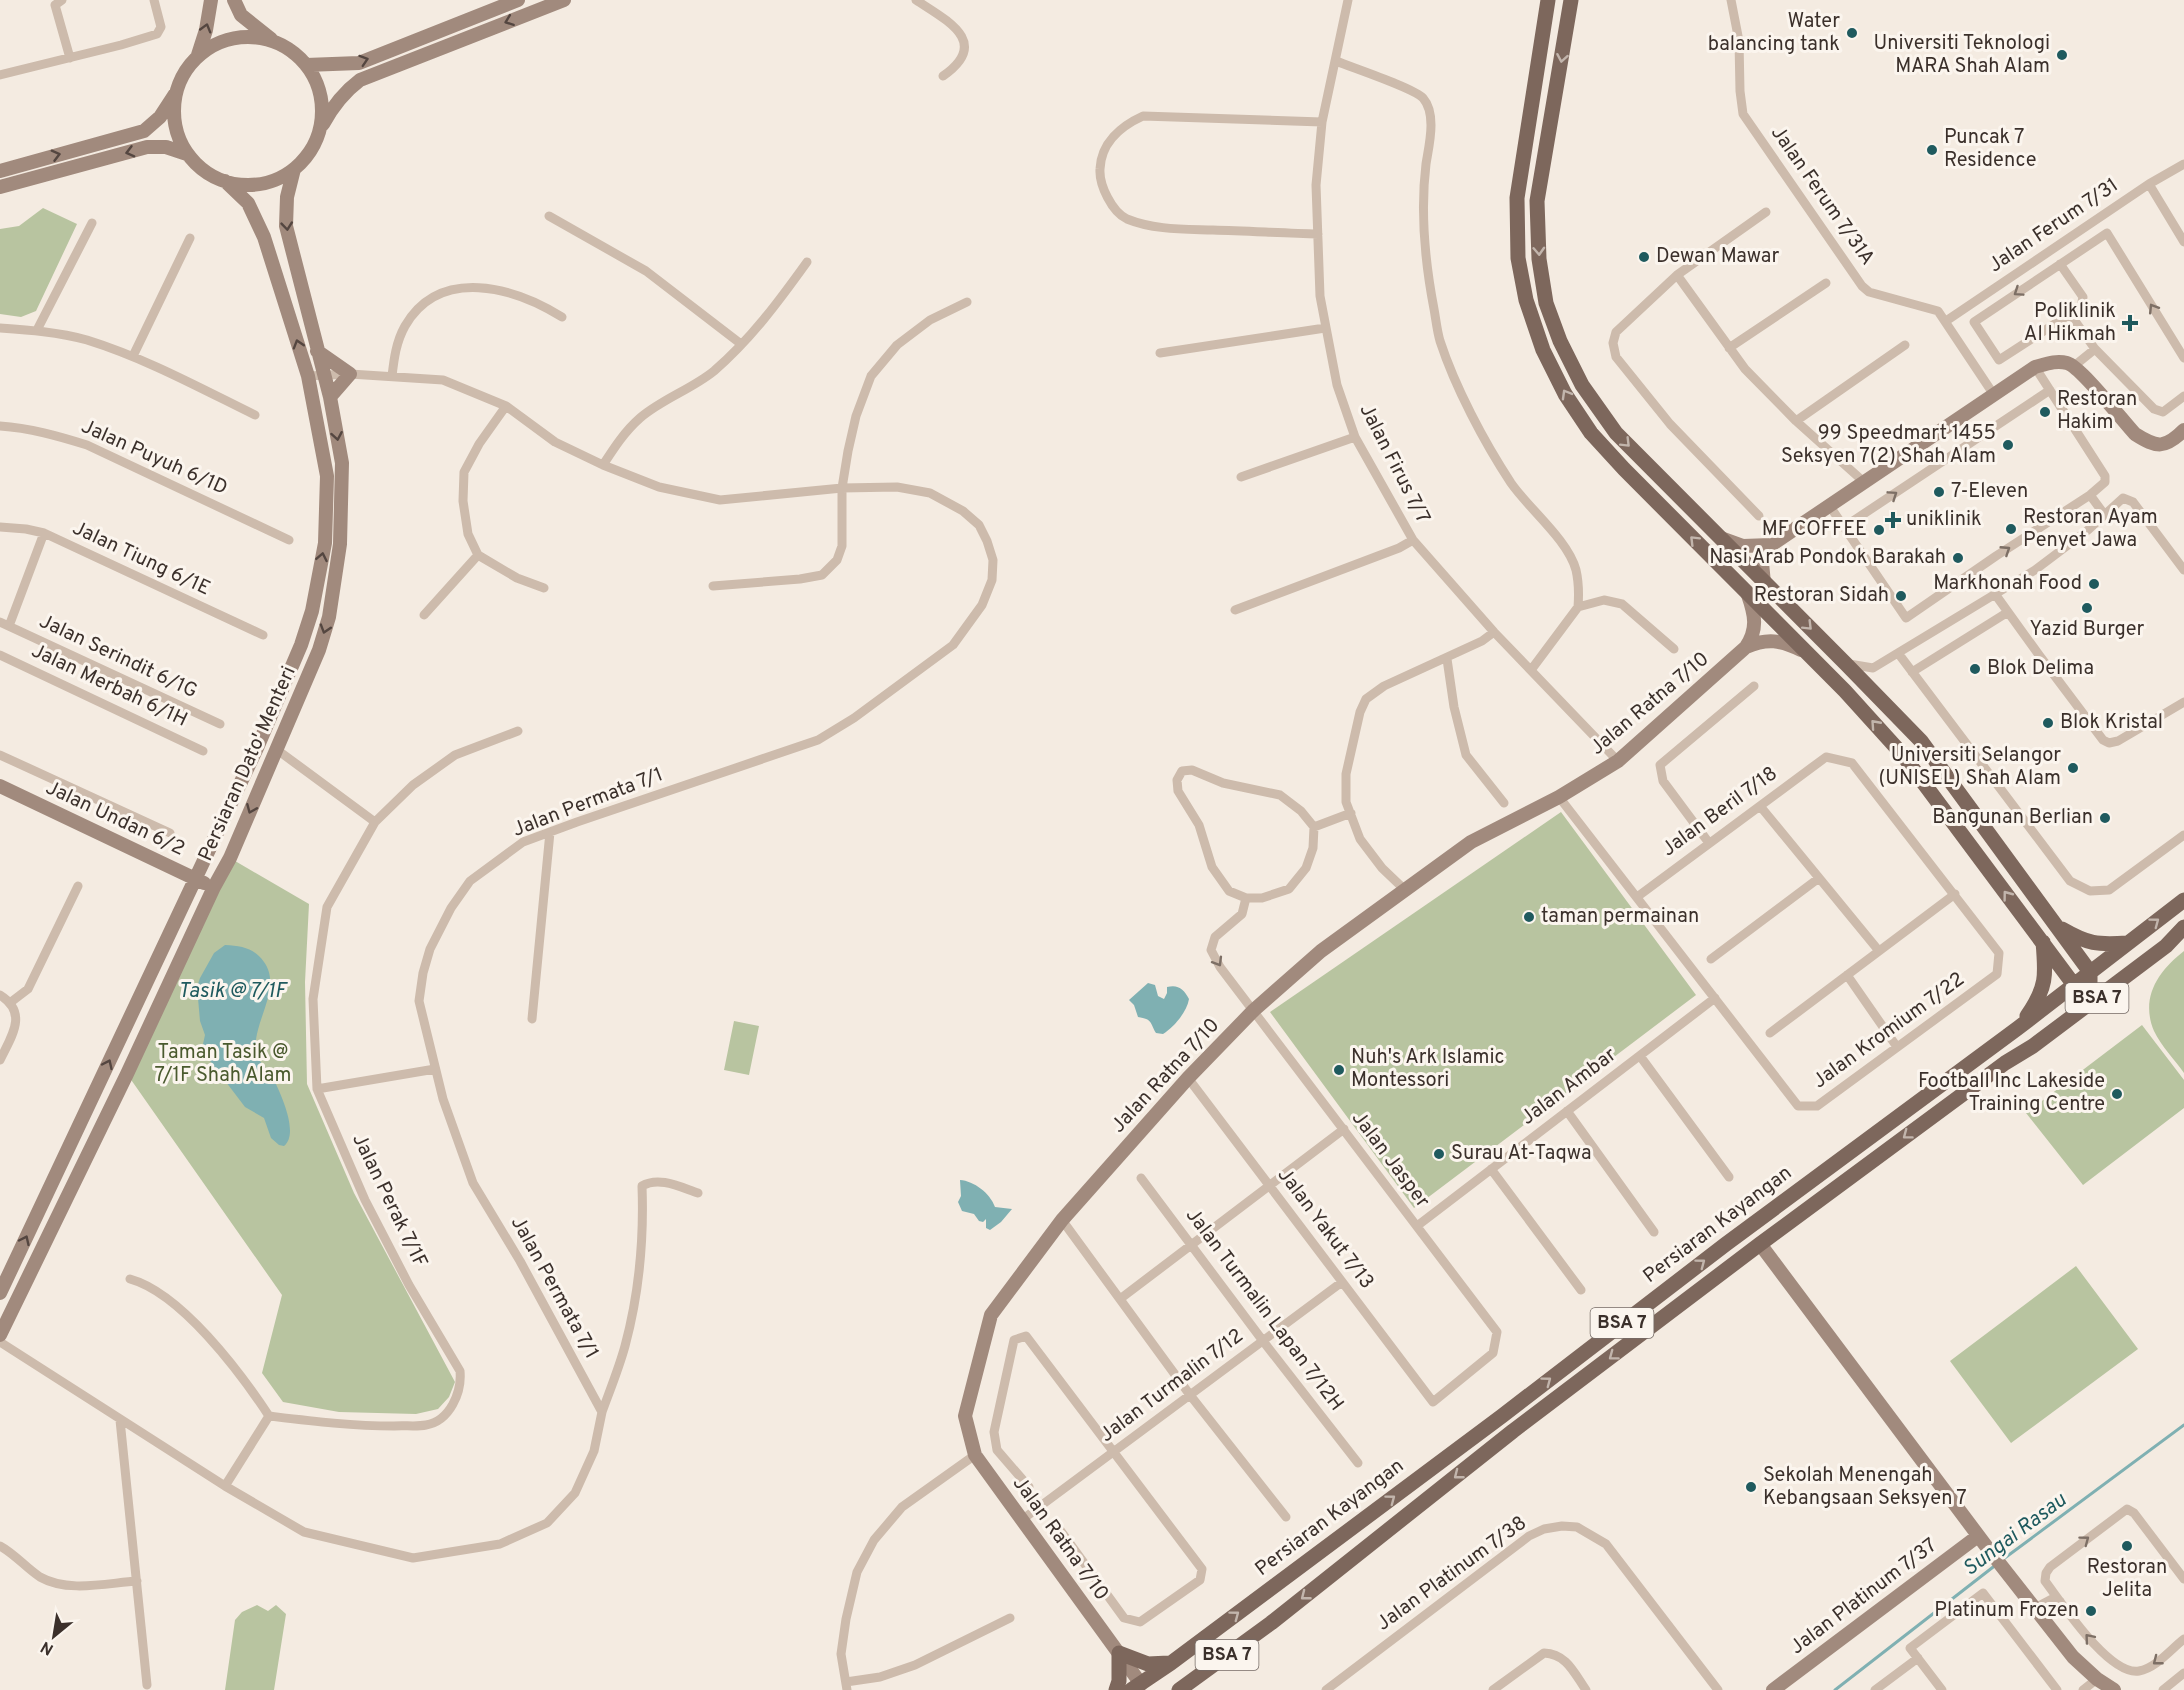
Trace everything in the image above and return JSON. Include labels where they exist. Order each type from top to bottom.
[{"type":"main road","points":[[198,55],[206,30],[211,0]]},
{"type":"main road","points":[[234,0],[241,15],[274,41],[292,51],[306,65],[318,86],[322,111],[318,135]]},
{"type":"main road","points":[[306,65],[359,63],[518,0]]},
{"type":"main road","points":[[175,94],[175,125],[187,154],[204,170],[225,181],[249,185],[273,181],[294,169],[309,154],[336,104],[346,90],[360,80],[564,0]]},
{"type":"main road","points":[[1535,0],[1544,23]]},
{"type":"main road","points":[[1548,0],[1518,198],[1518,258],[1526,300],[1543,350],[1565,394],[1591,433],[1802,650],[1845,691],[1902,754],[2074,985],[2090,990]]},
{"type":"main road","points":[[1571,0],[1537,201],[1539,259],[1546,303],[1560,341],[1582,385],[1616,433],[1921,741],[2090,972],[2090,990]]},
{"type":"main road","points":[[0,171],[144,131],[160,117],[175,94],[183,73],[198,55],[220,41],[247,36],[274,41]]},
{"type":"main road","points":[[0,187],[147,147],[166,147],[187,154]]},
{"type":"main road","name":"Persiaran Dato' Menteri","points":[[0,1335],[127,1074],[214,887],[230,858],[319,650],[329,617],[340,544],[342,463],[330,397],[286,226],[287,197],[294,169]]},
{"type":"main road","name":"Persiaran Dato' Menteri","points":[[0,1293],[257,748],[301,645],[312,611],[325,543],[327,476],[308,376],[264,237],[248,203],[225,181]]},
{"type":"main road","points":[[317,351],[350,374],[330,397]]},
{"type":"main road","points":[[1764,583],[1762,562],[1771,545],[2036,367],[2058,362],[2074,366],[2135,434],[2145,440],[2165,445],[2171,443],[2184,430]]},
{"type":"main road","points":[[1716,535],[1743,546],[1771,545]]},
{"type":"main road","points":[[1746,647],[1751,640],[1755,625],[1748,595]]},
{"type":"main road","points":[[1746,647],[1759,642],[1780,641],[1802,650]]},
{"type":"main road","name":"Jalan Ratna 7/10","points":[[1141,1689],[1119,1653],[975,1455],[965,1416],[991,1315],[1062,1220],[1188,1078],[1254,1010],[1321,951],[1471,842],[1559,797],[1618,761],[1746,647]]},
{"type":"main road","name":"Jalan Undan 6/2","points":[[0,786],[214,887]]},
{"type":"main road","name":"Persiaran Kayangan","points":[[1141,1689],[1171,1663],[1502,1416],[1726,1244],[2018,1028],[2184,900]]},
{"type":"main road","points":[[2005,1063],[2032,1035],[2090,990],[2159,939],[2184,925]]},
{"type":"main road","name":"Persiaran Kayangan","points":[[1180,1688],[1271,1623],[1513,1431],[1760,1245],[2005,1063],[2033,1046],[2156,953],[2184,925]]},
{"type":"main road","points":[[2057,926],[2082,941],[2102,945],[2127,943]]},
{"type":"main road","points":[[2018,1028],[2034,1005],[2045,981],[2043,941]]},
{"type":"main road","points":[[1760,1245],[1978,1536],[2073,1657],[2097,1679],[2114,1690]]},
{"type":"main road","name":"Jalan Platinum 7/37","points":[[1773,1690],[1978,1536]]},
{"type":"main road","points":[[1116,1690],[1119,1681],[1119,1653],[1148,1664],[1171,1663]]},
{"type":"main road","points":[[1164,1690],[1180,1688]]},
{"type":"street","points":[[62,0],[55,5],[70,58]]},
{"type":"street","points":[[0,75],[156,33],[160,27],[154,0]]},
{"type":"street","points":[[916,0],[953,25],[961,34],[963,56],[960,63],[943,76]]},
{"type":"street","name":"Jalan Firus 7/7","points":[[1348,0],[1322,122],[1316,185],[1320,296],[1337,385],[1356,437],[1413,540],[1494,632],[1618,761]]},
{"type":"street","name":"Jalan Ferum 7/31A","points":[[1731,0],[1739,41],[1743,114],[1862,286],[1869,292],[1938,311],[1994,395]]},
{"type":"street","points":[[1336,61],[1410,90],[1422,97],[1430,108],[1430,138],[1425,174],[1424,235],[1427,275],[1440,340],[1459,386],[1489,447],[1513,485],[1561,543],[1576,568],[1579,588],[1578,607],[1531,670]]},
{"type":"street","points":[[1318,234],[1156,227],[1125,218],[1106,197],[1100,170],[1104,150],[1117,132],[1129,122],[1143,116],[1322,122]]},
{"type":"street","name":"Jalan Ferum 7/31","points":[[1946,321],[2149,184],[2184,164]]},
{"type":"street","points":[[2149,184],[2184,242]]},
{"type":"street","points":[[1759,516],[1670,424],[1616,357],[1612,343],[1616,332],[1677,275],[1766,212]]},
{"type":"street","points":[[549,216],[646,271],[741,344]]},
{"type":"street","points":[[37,330],[92,223]]},
{"type":"street","points":[[2060,264],[2083,297],[2081,307],[1999,360],[1974,322],[2060,264],[2108,233],[2184,358]]},
{"type":"street","points":[[133,356],[190,238]]},
{"type":"street","points":[[603,465],[621,439],[641,417],[713,372],[771,312],[807,262]]},
{"type":"street","points":[[1677,275],[1745,369],[1796,421],[1864,482]]},
{"type":"street","points":[[1730,348],[1826,283]]},
{"type":"street","points":[[392,376],[396,346],[405,327],[417,309],[438,295],[463,288],[487,287],[540,304],[562,317]]},
{"type":"street","points":[[713,586],[822,575],[837,560],[842,546],[842,488],[856,416],[871,376],[897,345],[930,320],[967,302]]},
{"type":"street","points":[[2070,314],[2095,349],[2154,410],[2163,412],[2184,396]]},
{"type":"street","points":[[0,328],[37,330],[86,340],[133,356],[255,415]]},
{"type":"street","points":[[1160,353],[1325,328]]},
{"type":"street","points":[[1796,421],[1905,345]]},
{"type":"street","points":[[2074,366],[2095,349]]},
{"type":"street","points":[[1829,505],[1906,618],[2090,495],[2105,482],[2105,476],[2036,367]]},
{"type":"street","name":"Jalan Permata 7/1","points":[[308,376],[350,374],[443,380],[506,406],[555,442],[603,465],[659,487],[720,500],[842,488],[897,487],[930,493],[963,511],[979,525],[993,560],[992,580],[982,605],[953,645],[854,718],[818,740],[523,842],[470,881],[451,908],[430,949],[423,973],[419,1001],[443,1099],[473,1183],[520,1261],[602,1412]]},
{"type":"street","points":[[1844,527],[2050,390]]},
{"type":"street","points":[[506,406],[479,444],[464,472],[463,501],[468,534],[478,555],[518,578],[544,588]]},
{"type":"street","name":"Jalan Puyuh 6/1D","points":[[0,426],[44,432],[87,445],[289,540]]},
{"type":"street","points":[[1241,477],[1356,437]]},
{"type":"street","points":[[2090,495],[2104,514]]},
{"type":"street","points":[[1846,664],[1873,668],[2035,570],[2065,549],[2123,498],[2133,502],[2184,570]]},
{"type":"street","name":"Jalan Tiung 6/1E","points":[[0,527],[44,533],[263,635]]},
{"type":"street","points":[[4,624],[44,533]]},
{"type":"street","points":[[1235,610],[1399,548],[1413,540]]},
{"type":"street","points":[[424,615],[478,555]]},
{"type":"street","points":[[1995,594],[2103,740],[2109,743],[2118,741],[2184,702]]},
{"type":"street","points":[[1578,607],[1604,600],[1622,604],[1674,649]]},
{"type":"street","points":[[1911,672],[2008,612]]},
{"type":"street","name":"Jalan Serindit 6/1G","points":[[4,624],[220,724]]},
{"type":"street","points":[[1405,890],[1382,868],[1360,839],[1346,802],[1346,774],[1360,712],[1366,699],[1384,686],[1447,659],[1482,641],[1494,632]]},
{"type":"street","points":[[1898,653],[2070,881],[2090,891],[2109,890],[2184,835]]},
{"type":"street","name":"Jalan Merbah 6/1H","points":[[0,655],[203,751]]},
{"type":"street","points":[[1447,659],[1454,708],[1466,755],[1504,803]]},
{"type":"street","points":[[1872,690],[1873,668]]},
{"type":"street","points":[[1709,843],[1663,781],[1660,765],[1754,686]]},
{"type":"street","name":"Jalan Perak 7/1F","points":[[268,1416],[353,1426],[428,1425],[447,1414],[456,1398],[460,1371],[409,1285],[364,1200],[317,1089],[313,999],[327,907],[375,822],[413,785],[455,755],[518,731]]},
{"type":"street","points":[[276,749],[375,822]]},
{"type":"street","points":[[0,755],[171,833]]},
{"type":"street","name":"Jalan Beril 7/18","points":[[1636,897],[1826,757],[1852,763],[1955,894]]},
{"type":"street","points":[[1192,770],[1223,783],[1280,795],[1301,811],[1314,827],[1313,848],[1306,868],[1289,889],[1262,898],[1246,898],[1229,891],[1212,867],[1199,825],[1178,791],[1177,780],[1182,771],[1192,770]]},
{"type":"street","points":[[1559,797],[1715,998]]},
{"type":"street","points":[[1760,806],[1879,951]]},
{"type":"street","points":[[1314,827],[1351,813]]},
{"type":"street","points":[[532,1018],[550,832]]},
{"type":"street","points":[[1711,958],[1819,878]]},
{"type":"street","points":[[11,1002],[28,989],[78,885]]},
{"type":"street","points":[[1770,1033],[1955,894]]},
{"type":"street","name":"Jalan Kromium 7/22","points":[[1715,998],[1798,1106],[1817,1106],[1997,974],[1999,953],[1955,894]]},
{"type":"street","name":"Jalan Jasper","points":[[1246,898],[1242,914],[1215,937],[1211,950],[1220,967],[1497,1332],[1493,1353],[1433,1402]]},
{"type":"street","points":[[1847,975],[1897,1047]]},
{"type":"street","points":[[0,995],[11,1002],[16,1013],[16,1026],[0,1060]]},
{"type":"street","name":"Jalan Ambar","points":[[1417,1226],[1715,998]]},
{"type":"street","points":[[1640,1056],[1729,1177]]},
{"type":"street","points":[[317,1089],[435,1069]]},
{"type":"street","name":"Jalan Yakut 7/13","points":[[1188,1078],[1433,1402]]},
{"type":"street","points":[[1567,1111],[1654,1232]]},
{"type":"street","points":[[1120,1299],[1344,1129]]},
{"type":"street","points":[[1491,1169],[1581,1290]]},
{"type":"street","name":"Jalan Turmalin Lapan 7/12H","points":[[1141,1178],[1358,1463]]},
{"type":"street","points":[[0,1342],[225,1486],[304,1532],[413,1558],[500,1544],[547,1523],[575,1493],[594,1451],[602,1412],[625,1346],[636,1297],[644,1229],[642,1186],[650,1181],[659,1181],[698,1193]]},
{"type":"street","points":[[1062,1220],[1190,1395],[1286,1518]]},
{"type":"street","points":[[130,1279],[142,1283],[183,1310],[250,1388],[268,1416],[225,1486]]},
{"type":"street","name":"Jalan Turmalin 7/12","points":[[1023,1519],[1342,1282]]},
{"type":"street","points":[[1029,1487],[997,1450],[994,1432],[1014,1340],[1026,1336],[1202,1569],[1200,1580],[1140,1622],[1124,1618],[1055,1523]]},
{"type":"street","points":[[120,1420],[147,1685]]},
{"type":"street","points":[[975,1455],[902,1507],[874,1540],[856,1572],[841,1654],[847,1686],[915,1665],[1010,1618]]},
{"type":"street","points":[[2184,1579],[2134,1514],[2127,1509],[2050,1567],[2045,1581],[2091,1642],[2126,1669],[2138,1671],[2151,1666],[2184,1639]]},
{"type":"street","name":"Jalan Platinum 7/38","points":[[1328,1689],[1514,1546],[1544,1529],[1562,1526],[1576,1527],[1606,1544],[1718,1690]]},
{"type":"street","points":[[0,1546],[10,1551],[41,1577],[67,1586],[136,1581]]},
{"type":"street","points":[[2033,1606],[2044,1595],[2048,1584]]},
{"type":"street","points":[[1942,1690],[1910,1648],[1983,1593],[2057,1690]]},
{"type":"street","points":[[2033,1606],[2052,1599],[2060,1601]]},
{"type":"street","points":[[1493,1690],[1544,1653],[1556,1654],[1564,1659],[1587,1690]]},
{"type":"street","points":[[1875,1690],[1918,1658]]},
{"type":"street","points":[[2163,1690],[2184,1673]]},
{"type":"street","points":[[2083,1690],[2097,1679]]},
{"type":"green space","points":[[43,208],[77,224],[36,311],[21,317],[0,314],[0,229],[19,226]]},
{"type":"green space","points":[[1561,812],[1696,995],[1414,1208],[1270,1012]]},
{"type":"green space","name":"Taman Tasik @ 7/1F Shah Alam","points":[[230,858],[309,904],[305,982],[307,1084],[354,1193],[455,1382],[449,1397],[438,1409],[416,1414],[339,1412],[283,1402],[262,1373],[282,1295],[127,1074]]},
{"type":"green space","points":[[2184,951],[2184,1073],[2157,1037],[2150,1019],[2149,1007],[2150,996],[2159,976]]},
{"type":"green space","points":[[734,1021],[759,1026],[749,1075],[724,1070]]},
{"type":"green space","name":"Football Inc Lakeside Training Centre","points":[[2142,1025],[2184,1080],[2184,1108],[2083,1185],[2026,1113]]},
{"type":"green space","points":[[2076,1266],[2138,1349],[2011,1443],[1950,1361]]},
{"type":"green space","points":[[257,1605],[268,1611],[276,1605],[286,1614],[274,1690],[225,1690],[235,1620],[242,1612]]},
{"type":"water","name":"Tasik @ 7/1F","points":[[225,945],[252,951],[260,957],[269,972],[269,994],[258,1029],[256,1051],[259,1060],[275,1082],[288,1115],[290,1133],[284,1146],[271,1138],[264,1118],[245,1107],[207,1057],[203,1044],[205,1035],[200,1021],[197,987],[214,953]]},
{"type":"water","points":[[1148,983],[1155,985],[1158,996],[1164,999],[1167,987],[1174,986],[1183,990],[1189,999],[1179,1019],[1163,1034],[1156,1033],[1148,1020],[1138,1017],[1134,1005],[1129,1000]]},
{"type":"water","points":[[960,1180],[981,1189],[995,1207],[1012,1209],[1001,1222],[990,1230],[986,1228],[986,1219],[983,1222],[979,1221],[974,1214],[962,1211],[958,1202],[961,1196]]},
{"type":"waterway","name":"Sungai Rasau","points":[[2002,1560],[2184,1425]]},
{"type":"waterway","name":"Sungai Rasau","points":[[1835,1690],[1997,1564]]},
{"type":"place","name":"Water balancing tank","points":[[1852,33]]},
{"type":"place","name":"Universiti Teknologi MARA Shah Alam","points":[[2062,55]]},
{"type":"place","name":"Puncak 7 Residence","points":[[1932,150]]},
{"type":"place","name":"Dewan Mawar","points":[[1644,257]]},
{"type":"place","name":"Poliklinik Al Hikmah","points":[[2130,323]]},
{"type":"place","name":"Restoran Hakim","points":[[2045,412]]},
{"type":"place","name":"99 Speedmart 1455 Seksyen 7(2) Shah Alam","points":[[2008,445]]},
{"type":"place","name":"7-Eleven","points":[[1939,492]]},
{"type":"place","name":"uniklinik","points":[[1893,520]]},
{"type":"place","name":"Restoran Ayam Penyet Jawa","points":[[2011,529]]},
{"type":"place","name":"MF COFFEE","points":[[1879,530]]},
{"type":"place","name":"Nasi Arab Pondok Barakah","points":[[1958,558]]},
{"type":"place","name":"Markhonah Food","points":[[2094,584]]},
{"type":"place","name":"Restoran Sidah","points":[[1901,596]]},
{"type":"place","name":"Yazid Burger","points":[[2087,608]]},
{"type":"place","name":"Blok Delima","points":[[1975,669]]},
{"type":"place","name":"Blok Kristal","points":[[2048,723]]},
{"type":"place","name":"Universiti Selangor (UNISEL) Shah Alam","points":[[2073,768]]},
{"type":"place","name":"Bangunan Berlian","points":[[2105,818]]},
{"type":"place","name":"taman permainan","points":[[1529,917]]},
{"type":"place","name":"Nuh's Ark Islamic Montessori","points":[[1339,1070]]},
{"type":"place","name":"Football Inc Lakeside Training Centre","points":[[2117,1094]]},
{"type":"place","name":"Surau At-Taqwa","points":[[1439,1154]]},
{"type":"place","name":"Sekolah Menengah Kebangsaan Seksyen 7","points":[[1751,1487]]},
{"type":"place","name":"Restoran Jelita","points":[[2127,1546]]},
{"type":"place","name":"Platinum Frozen","points":[[2091,1611]]}]
